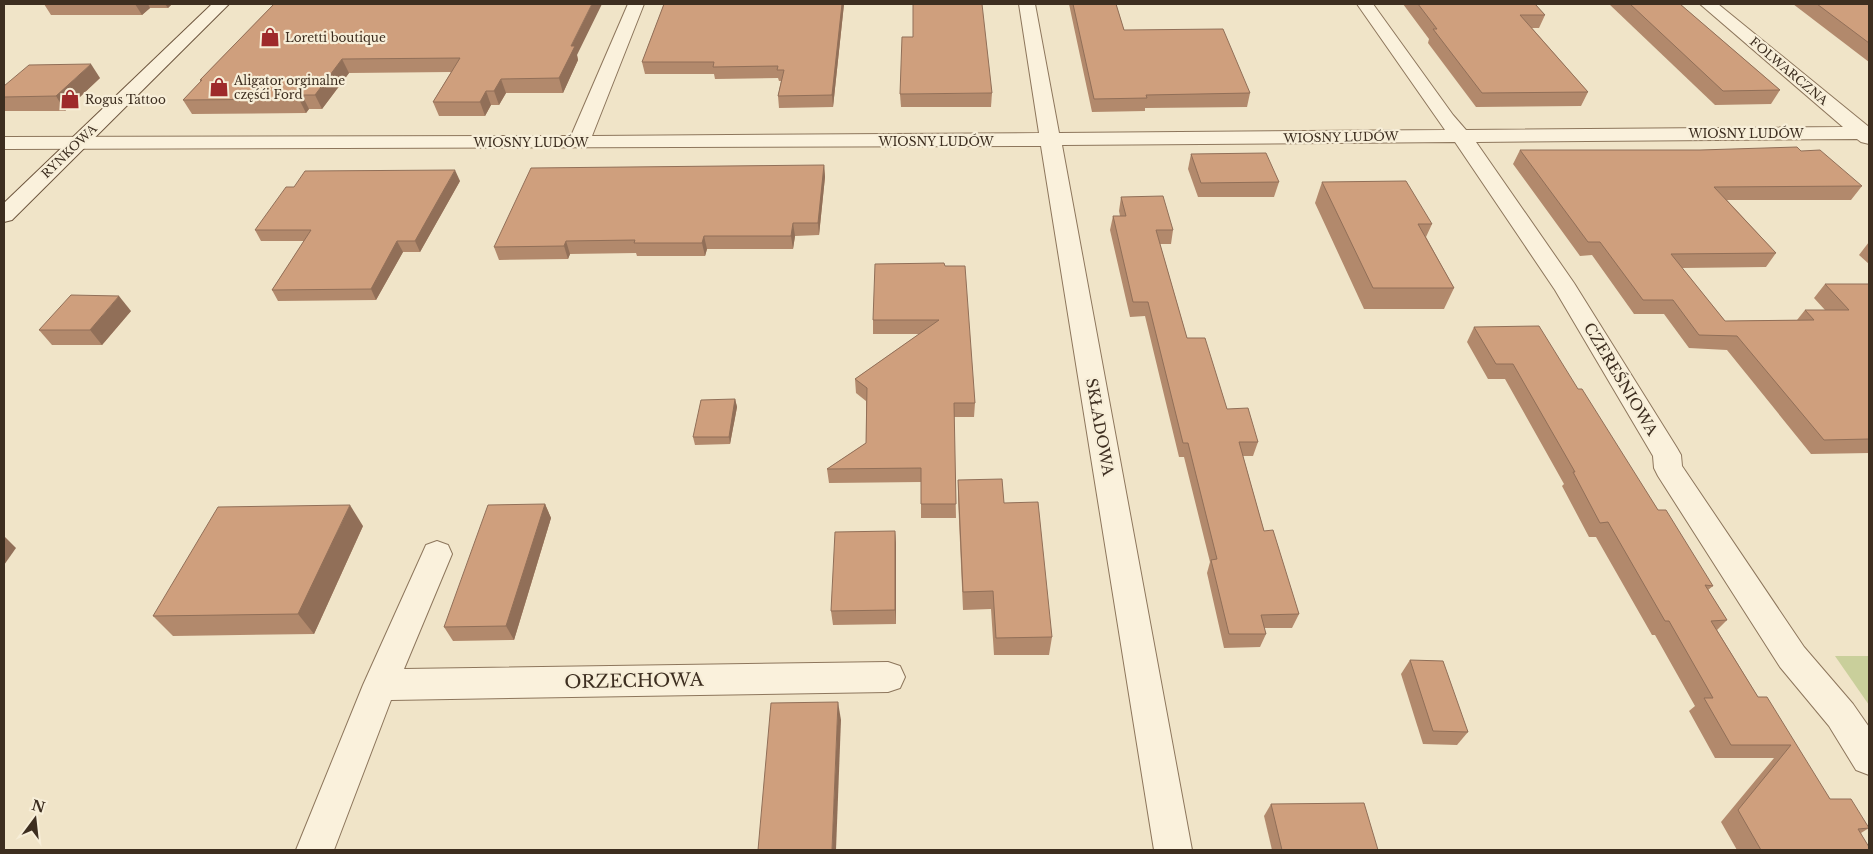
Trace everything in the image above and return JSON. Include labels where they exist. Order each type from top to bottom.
[{"type":"street","name":"RYNKOWA","points":[[4,215],[221,4]]},
{"type":"street","points":[[579,142],[636,4]]},
{"type":"street","name":"SKŁADOWA","points":[[1027,4],[1173,850]]},
{"type":"street","name":"CZEREŚNIOWA","points":[[1366,4],[1566,288],[1667,455],[1668,468],[1786,649],[1841,715],[1869,758]]},
{"type":"street","name":"FOLWARCZNA","points":[[1708,4],[1867,135]]},
{"type":"street","name":"WIOSNY LUDÓW","points":[[4,143],[1051,140],[1460,135],[1867,135]]},
{"type":"street","points":[[315,850],[380,685],[437,554]]},
{"type":"street","name":"ORZECHOWA","points":[[380,685],[888,677]]},
{"type":"green space","points":[[1835,656],[1869,656],[1869,705]]},
{"type":"building","points":[[274,4],[592,4],[571,46],[575,46],[559,78],[501,79],[494,91],[486,91],[480,102],[433,102],[460,58],[342,59],[315,95],[302,95],[299,99],[183,100]]},
{"type":"building","points":[[664,4],[842,4],[832,95],[778,96],[784,70],[777,70],[778,66],[713,67],[714,62],[642,62]]},
{"type":"building","points":[[913,4],[982,4],[992,93],[900,94],[902,37],[913,37]]},
{"type":"building","points":[[1073,4],[1116,4],[1124,30],[1223,29],[1250,93],[1146,95],[1147,98],[1094,99]]},
{"type":"building","points":[[1418,4],[1535,4],[1545,15],[1520,15],[1588,92],[1482,93],[1433,29],[1437,29]]},
{"type":"building","points":[[1630,4],[1680,4],[1780,90],[1723,91]]},
{"type":"building","points":[[1817,4],[1869,4],[1869,43]]},
{"type":"building","points":[[91,64],[56,96],[4,97],[4,86],[29,65]]},
{"type":"building","points":[[1797,147],[1801,151],[1820,150],[1862,186],[1714,187],[1776,253],[1671,254],[1725,321],[1814,320],[1805,310],[1849,310],[1825,284],[1869,284],[1869,439],[1824,440],[1737,336],[1699,335],[1673,300],[1643,300],[1600,242],[1588,242],[1520,150],[1700,150]]},
{"type":"building","points":[[1266,153],[1279,182],[1201,183],[1191,154]]},
{"type":"building","points":[[824,165],[818,223],[793,223],[791,236],[704,236],[702,243],[634,243],[635,240],[566,241],[564,246],[494,247],[531,168]]},
{"type":"building","points":[[455,170],[415,241],[397,241],[371,289],[272,290],[311,230],[255,230],[286,187],[294,187],[305,171]]},
{"type":"building","points":[[1406,181],[1432,224],[1418,224],[1454,288],[1373,288],[1322,182]]},
{"type":"building","points":[[1163,196],[1173,230],[1156,230],[1187,338],[1205,338],[1227,409],[1248,408],[1258,442],[1239,442],[1264,531],[1273,530],[1299,614],[1261,615],[1266,634],[1229,634],[1211,560],[1217,559],[1188,443],[1183,443],[1148,302],[1133,302],[1113,216],[1126,216],[1121,197]]},
{"type":"building","points":[[944,263],[945,266],[965,266],[975,403],[954,403],[956,504],[921,504],[921,468],[827,469],[866,443],[867,388],[855,379],[939,320],[873,320],[875,264]]},
{"type":"building","points":[[71,295],[119,296],[90,330],[39,330]]},
{"type":"building","points":[[1539,326],[1578,389],[1582,389],[1658,510],[1666,510],[1713,586],[1705,585],[1727,620],[1711,621],[1758,697],[1767,697],[1830,799],[1851,799],[1869,828],[1858,829],[1869,850],[1761,850],[1738,810],[1791,745],[1731,745],[1704,698],[1713,698],[1669,621],[1665,621],[1608,522],[1600,523],[1573,472],[1575,472],[1513,364],[1496,364],[1474,327]]},
{"type":"building","points":[[735,399],[729,437],[693,437],[701,400]]},
{"type":"building","points":[[1002,479],[1004,503],[1038,502],[1052,637],[996,638],[993,591],[963,592],[958,480]]},
{"type":"building","points":[[545,504],[506,626],[444,627],[488,505]]},
{"type":"building","points":[[350,505],[298,614],[153,616],[218,507]]},
{"type":"building","points":[[895,531],[895,610],[831,611],[835,532]]},
{"type":"building","points":[[1410,660],[1443,661],[1468,732],[1433,731]]},
{"type":"building","points":[[838,702],[832,850],[758,850],[771,703]]},
{"type":"building","points":[[1364,803],[1378,850],[1282,850],[1271,804]]},
{"type":"place","name":"Loretti boutique","points":[[270,37]]},
{"type":"place","name":"Aligator orginalne częśći Ford","points":[[219,87]]},
{"type":"place","name":"Rogus Tattoo","points":[[70,99]]}]
